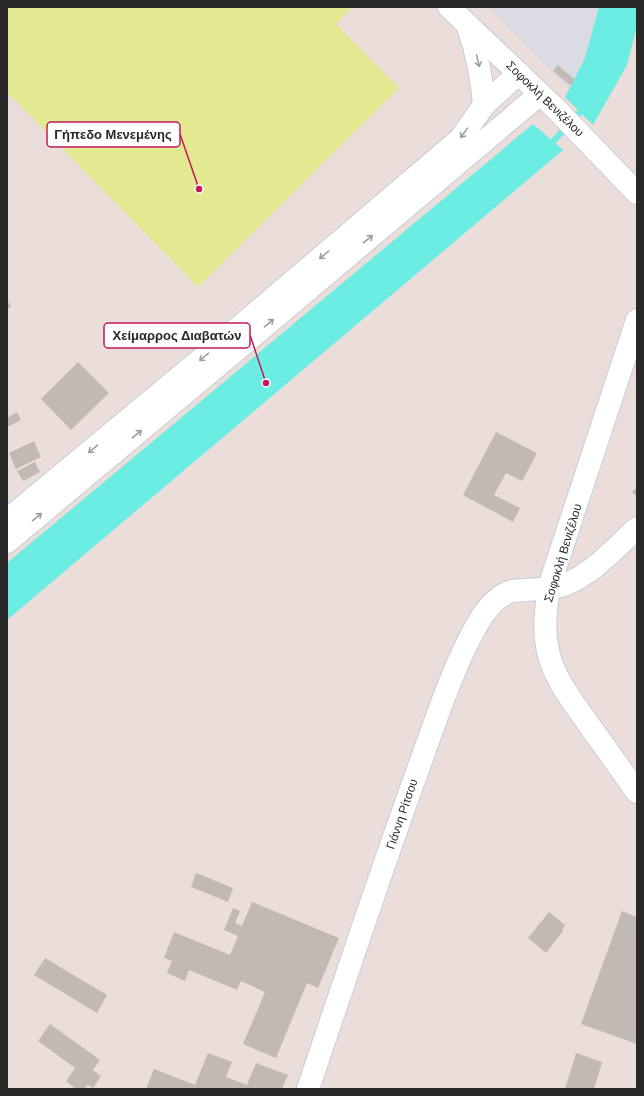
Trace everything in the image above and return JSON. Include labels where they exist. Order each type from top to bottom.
[{"type":"street","name":"Σοφοκλή Βενιζέλου","points":[[450,7],[556,109],[637,193]]},
{"type":"street","points":[[467,24],[476,50],[484,105]]},
{"type":"street","points":[[7,520],[230,335],[460,139],[484,105],[519,73]]},
{"type":"street","points":[[7,542],[540,94]]},
{"type":"street","name":"Σοφοκλή Βενιζέλου","points":[[637,320],[550,587],[546,605],[547,650],[554,672],[564,690],[637,792]]},
{"type":"street","name":"Γιάννη Ρίτσου","points":[[308,1089],[404,808],[440,711],[467,644],[478,623],[488,608],[499,596],[512,591],[564,585],[579,578],[607,557],[637,528]]},
{"type":"shaded area","points":[[488,7],[613,7],[570,90]]},
{"type":"green space","points":[[7,7],[352,7],[336,24],[399,88],[198,287],[7,92]]},
{"type":"water","points":[[599,7],[637,7],[637,26],[627,65],[593,125],[565,97],[585,58]]},
{"type":"water","points":[[533,124],[563,150],[7,620],[7,563]]},
{"type":"building","points":[[558,65],[575,80],[570,85],[553,71]]},
{"type":"building","points":[[7,300],[11,307],[7,309]]},
{"type":"building","points":[[78,362],[109,393],[71,430],[41,399]]},
{"type":"building","points":[[17,412],[21,420],[7,427],[7,418]]},
{"type":"building","points":[[496,432],[537,453],[522,481],[506,473],[494,495],[520,508],[513,522],[463,495]]},
{"type":"building","points":[[34,441],[41,457],[16,469],[9,453]]},
{"type":"building","points":[[35,462],[40,472],[23,481],[17,471]]},
{"type":"building","points":[[637,487],[637,496],[632,492]]},
{"type":"building","points":[[196,873],[233,888],[228,902],[191,887]]},
{"type":"building","points":[[252,902],[339,938],[318,988],[307,983],[276,1058],[243,1044],[265,992],[241,981],[237,990],[189,970],[185,981],[167,973],[172,961],[164,958],[174,932],[230,955],[238,936],[224,930],[233,908],[240,911],[235,923],[242,926]]},
{"type":"building","points":[[622,911],[637,917],[637,1044],[581,1024]]},
{"type":"building","points":[[549,912],[565,925],[562,930],[563,931],[546,953],[528,938]]},
{"type":"building","points":[[45,958],[107,995],[97,1013],[34,975]]},
{"type":"building","points":[[50,1024],[100,1060],[93,1070],[101,1076],[93,1088],[88,1085],[84,1089],[76,1089],[66,1081],[75,1068],[38,1041]]},
{"type":"building","points":[[208,1053],[232,1062],[226,1077],[247,1085],[256,1063],[288,1075],[282,1089],[146,1089],[154,1069],[195,1085]]},
{"type":"building","points":[[576,1053],[602,1062],[594,1089],[565,1089]]},
{"type":"waterway","points":[[548,147],[585,107]]},
{"type":"place","name":"Γήπεδο Μενεμένης","points":[[199,189]]},
{"type":"place","name":"Χείμαρρος Διαβατών","points":[[266,383]]}]
